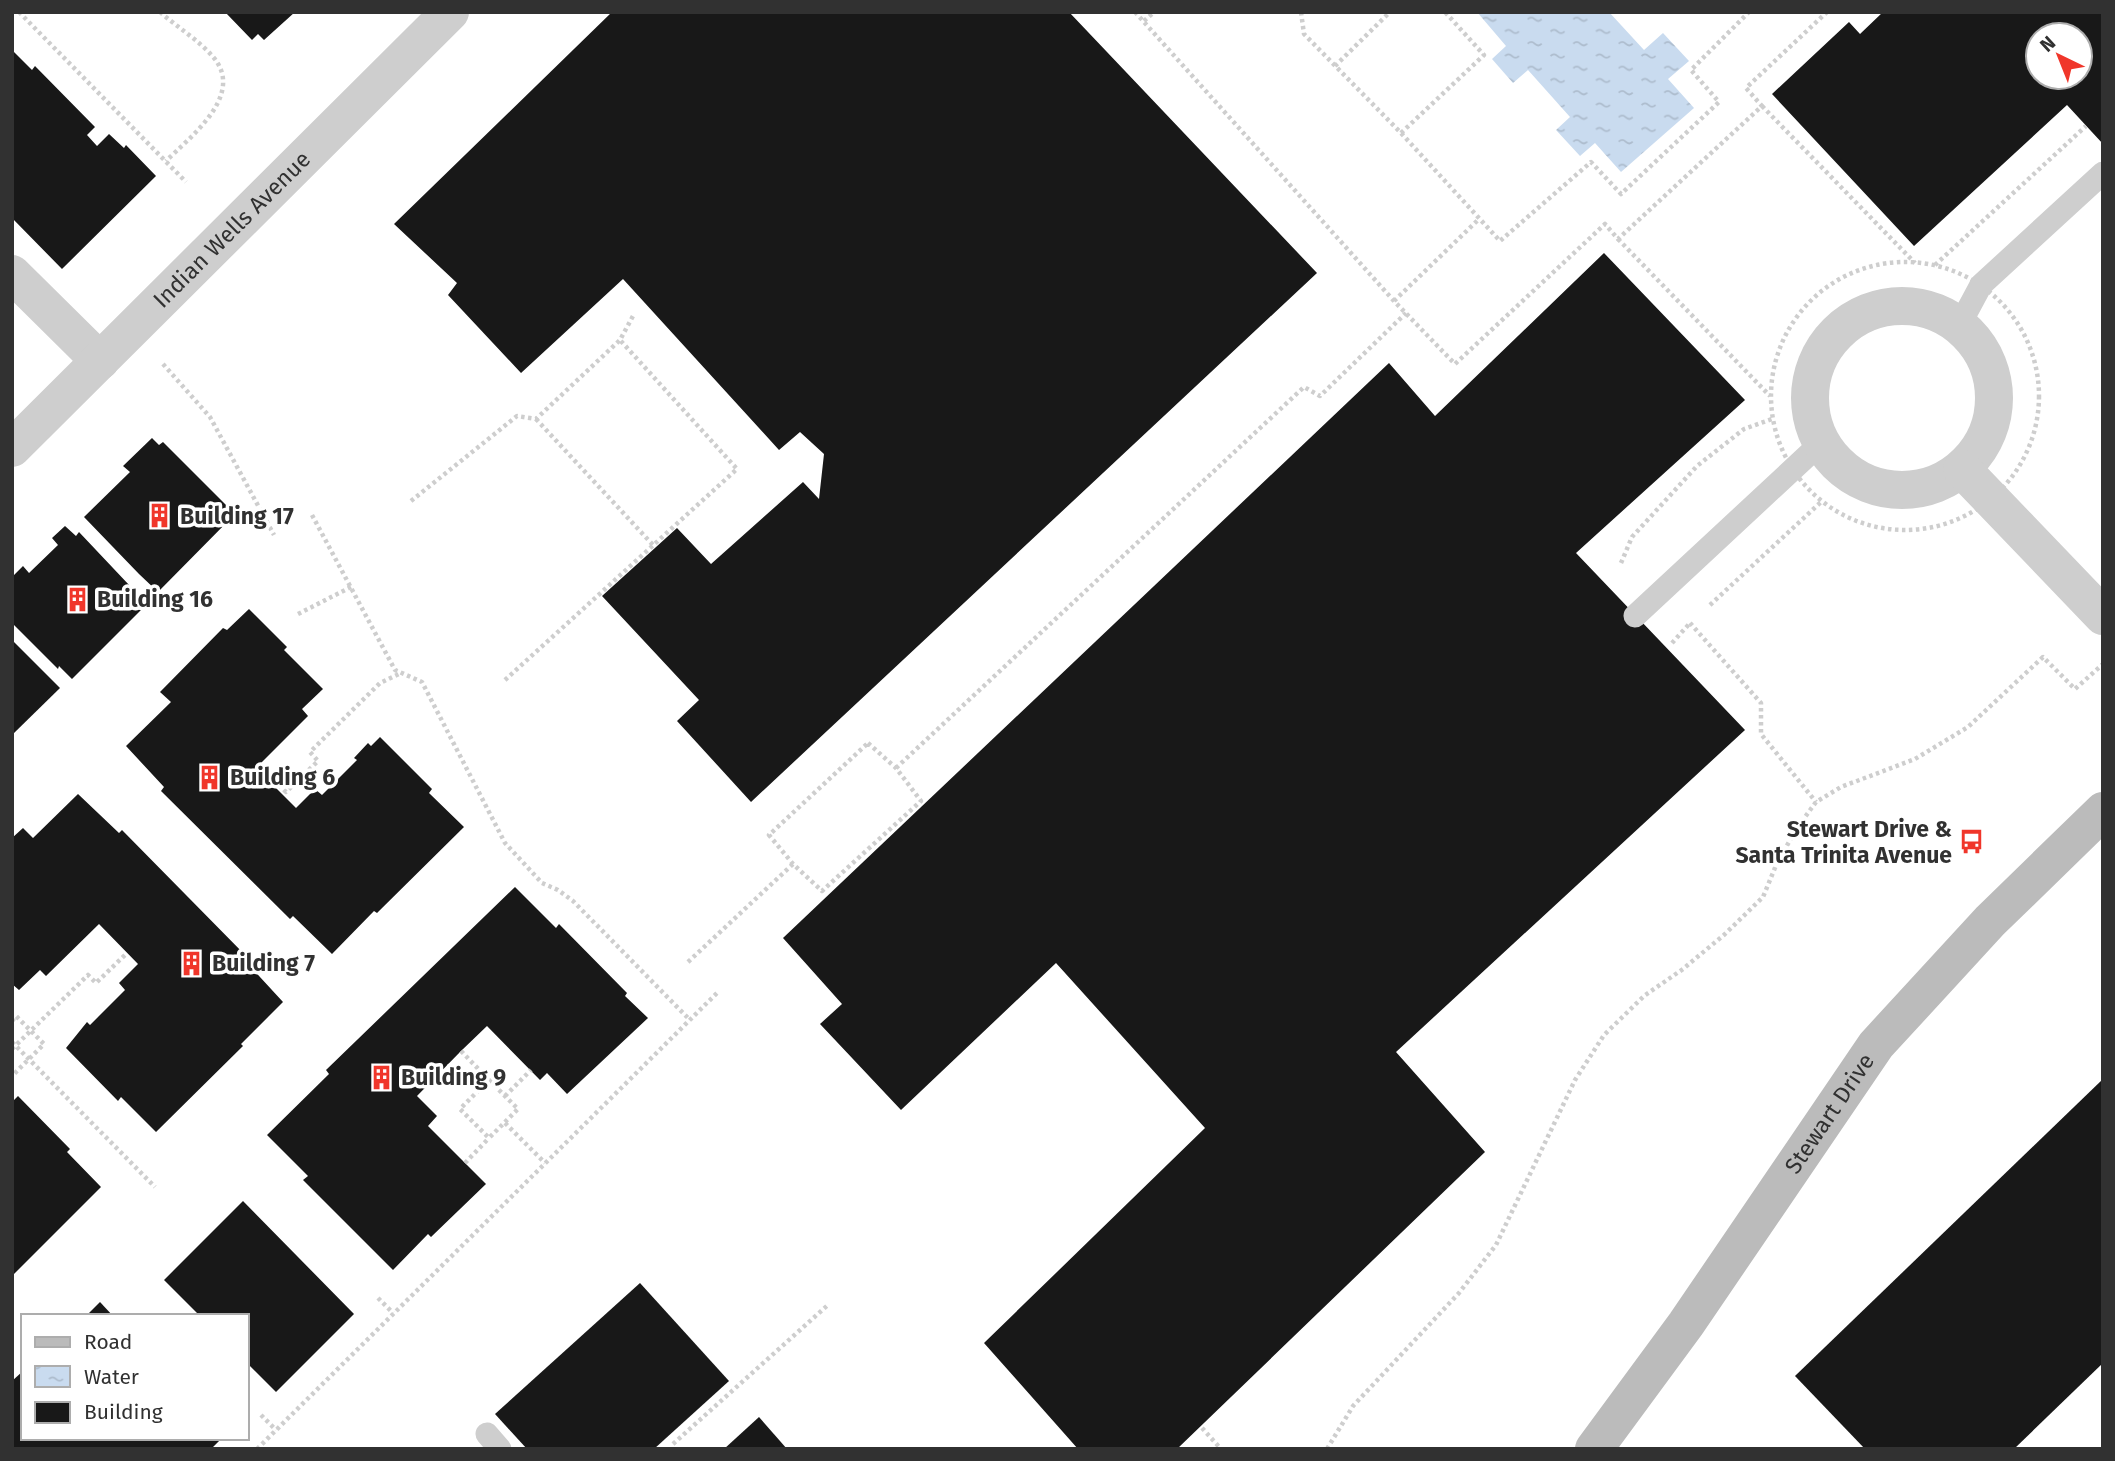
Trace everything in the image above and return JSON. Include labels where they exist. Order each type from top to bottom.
[{"type":"street","name":"Indian Wells Avenue","points":[[12,448],[450,12]]},
{"type":"street","points":[[12,274],[100,361]]},
{"type":"street","points":[[1894,306],[1921,307],[1946,317],[1959,326],[1982,352],[1992,376],[1995,402],[1990,427],[1979,451],[1962,469],[1938,483],[1913,491],[1886,489],[1861,481],[1839,467],[1821,443],[1812,422],[1810,396],[1814,369],[1826,346],[1845,326],[1868,313],[1894,306]]},
{"type":"street","points":[[1962,469],[2103,616]]},
{"type":"street","name":"Stewart Drive","points":[[1594,1449],[1686,1324],[1876,1045],[1990,921],[2103,811]]},
{"type":"lane","points":[[1959,326],[1981,285],[2103,173]]},
{"type":"lane","points":[[1635,616],[1821,443]]},
{"type":"path","points":[[19,12],[186,182]]},
{"type":"path","points":[[160,12],[216,60],[222,78],[222,92],[211,117],[166,161]]},
{"type":"path","points":[[1135,12],[1394,301],[1455,364],[1605,224],[1770,396]]},
{"type":"path","points":[[1144,21],[1153,12]]},
{"type":"path","points":[[1301,12],[1304,34],[1401,133],[1500,241],[1591,162],[1621,194],[1719,102],[1692,70],[1749,12]]},
{"type":"path","points":[[1335,66],[1390,12]]},
{"type":"path","points":[[1401,133],[1484,55],[1445,12]]},
{"type":"path","points":[[1828,12],[1746,88],[1916,262]]},
{"type":"path","points":[[1618,239],[1762,106]]},
{"type":"path","points":[[1934,265],[2086,126]]},
{"type":"path","points":[[1394,301],[1480,219]]},
{"type":"path","points":[[1916,262],[1951,270],[1981,285],[2002,303],[2019,325],[2031,349],[2038,376],[2039,404],[2025,457],[2010,480],[1990,499],[1965,516],[1936,527],[1906,531],[1876,527],[1847,518],[1821,502],[1793,471],[1776,439],[1770,396],[1773,369],[1782,342],[1795,318],[1814,298],[1861,269],[1888,263],[1916,262]]},
{"type":"path","points":[[896,768],[1304,387],[1320,396],[1406,313]]},
{"type":"path","points":[[536,419],[620,340],[633,316]]},
{"type":"path","points":[[131,330],[211,417],[274,536]]},
{"type":"path","points":[[505,680],[737,469],[620,340]]},
{"type":"path","points":[[411,501],[517,416],[536,419],[653,545]]},
{"type":"path","points":[[1621,563],[1632,537],[1698,466],[1744,429],[1772,419]]},
{"type":"path","points":[[1700,614],[1821,502]]},
{"type":"path","points":[[313,515],[395,670],[422,682],[505,843],[542,883],[573,901],[690,1020]]},
{"type":"path","points":[[298,614],[351,587]]},
{"type":"path","points":[[1672,643],[1690,623],[1761,703],[1761,734],[1816,802]]},
{"type":"path","points":[[1327,1449],[1353,1406],[1459,1293],[1496,1245],[1575,1080],[1604,1035],[1644,996],[1683,969],[1763,897],[1777,863],[1816,802],[1841,787],[1915,760],[1968,727],[2043,657],[2075,689],[2103,664]]},
{"type":"path","points":[[259,765],[286,792],[318,761],[310,752],[380,683],[402,673]]},
{"type":"path","points":[[868,743],[896,768],[921,801],[822,891],[793,864],[769,835],[868,743]]},
{"type":"path","points":[[688,962],[793,864]]},
{"type":"path","points":[[127,953],[96,983],[88,975],[13,1045],[155,1187]]},
{"type":"path","points":[[257,1449],[718,993]]},
{"type":"path","points":[[12,1021],[16,1016],[44,1044],[14,1074],[12,1072]]},
{"type":"path","points":[[461,1051],[518,1109],[465,1163]]},
{"type":"path","points":[[505,1096],[531,1070]]},
{"type":"path","points":[[489,1080],[460,1109],[489,1138]]},
{"type":"path","points":[[505,1123],[545,1163]]},
{"type":"path","points":[[378,1298],[393,1313]]},
{"type":"path","points":[[673,1444],[829,1304]]},
{"type":"path","points":[[261,1415],[276,1430]]},
{"type":"path","points":[[1202,1428],[1221,1449]]},
{"type":"water","points":[[1477,12],[1609,12],[1644,50],[1663,33],[1689,61],[1668,79],[1694,108],[1621,172],[1595,143],[1580,156],[1556,130],[1570,117],[1528,70],[1513,83],[1492,59],[1506,46]]},
{"type":"building","points":[[225,12],[295,12],[264,40],[258,34],[252,40]]},
{"type":"building","points":[[612,12],[1069,12],[1317,273],[751,802],[677,721],[699,700],[602,596],[677,528],[711,564],[803,482],[819,499],[824,454],[800,432],[779,450],[623,279],[521,373],[448,295],[457,283],[394,224]]},
{"type":"building","points":[[1883,12],[2103,12],[2103,144],[2067,105],[1914,246],[1772,94],[1849,22],[1860,34]]},
{"type":"building","points":[[12,50],[32,70],[35,66],[95,127],[87,135],[97,146],[109,134],[124,148],[126,145],[156,176],[62,269],[12,218]]},
{"type":"building","points":[[1604,253],[1745,400],[1576,553],[1745,730],[1396,1052],[1485,1152],[1177,1449],[1078,1449],[984,1343],[1205,1128],[1056,963],[901,1110],[820,1024],[842,1004],[783,938],[1389,363],[1435,416]]},
{"type":"building","name":"Building 17","points":[[152,438],[159,445],[163,442],[235,514],[158,592],[84,517],[130,472],[123,466]]},
{"type":"building","name":"Building 16","points":[[65,526],[76,536],[79,532],[147,604],[72,679],[59,666],[58,669],[12,623],[12,577],[23,566],[29,573],[58,545],[52,538]]},
{"type":"building","name":"Building 6","points":[[249,609],[287,647],[284,650],[323,689],[302,709],[308,716],[256,768],[296,808],[315,789],[322,795],[357,760],[354,758],[368,743],[371,746],[380,737],[432,789],[429,793],[464,827],[332,954],[293,916],[290,919],[161,791],[164,787],[126,746],[171,702],[160,692],[223,628],[227,630]]},
{"type":"building","points":[[12,640],[60,688],[12,735]]},
{"type":"building","name":"Building 7","points":[[78,794],[119,833],[122,830],[250,960],[247,963],[283,1002],[241,1044],[243,1046],[156,1132],[121,1097],[118,1101],[66,1048],[87,1022],[90,1025],[125,990],[119,983],[138,964],[99,924],[46,976],[40,970],[19,990],[12,984],[12,838],[23,828],[33,838]]},
{"type":"building","name":"Building 9","points":[[515,887],[556,928],[559,924],[648,1018],[567,1094],[547,1073],[540,1080],[487,1026],[461,1051],[417,1096],[437,1116],[428,1126],[486,1184],[431,1237],[428,1234],[393,1270],[303,1180],[308,1176],[267,1135],[329,1074],[326,1070]]},
{"type":"building","points":[[2103,1079],[2103,1363],[2014,1449],[1865,1449],[1795,1376]]},
{"type":"building","points":[[18,1096],[70,1149],[67,1152],[101,1187],[14,1274],[12,1102]]},
{"type":"building","points":[[243,1201],[354,1314],[276,1392],[248,1364],[248,1314],[198,1314],[164,1280]]},
{"type":"building","points":[[640,1283],[729,1381],[654,1449],[527,1449],[495,1414]]},
{"type":"building","points":[[100,1302],[111,1314],[88,1314]]},
{"type":"building","points":[[21,1373],[21,1440],[220,1440],[211,1449],[12,1449],[12,1381]]},
{"type":"building","points":[[759,1417],[787,1449],[724,1449]]},
{"type":"place","name":"Building 17","points":[[160,516]]},
{"type":"place","name":"Building 16","points":[[77,599]]},
{"type":"place","name":"Building 6","points":[[210,777]]},
{"type":"place","name":"Stewart Drive & Santa Trinita Avenue","points":[[1972,842]]},
{"type":"place","name":"Building 7","points":[[192,963]]},
{"type":"place","name":"Building 9","points":[[381,1077]]}]
